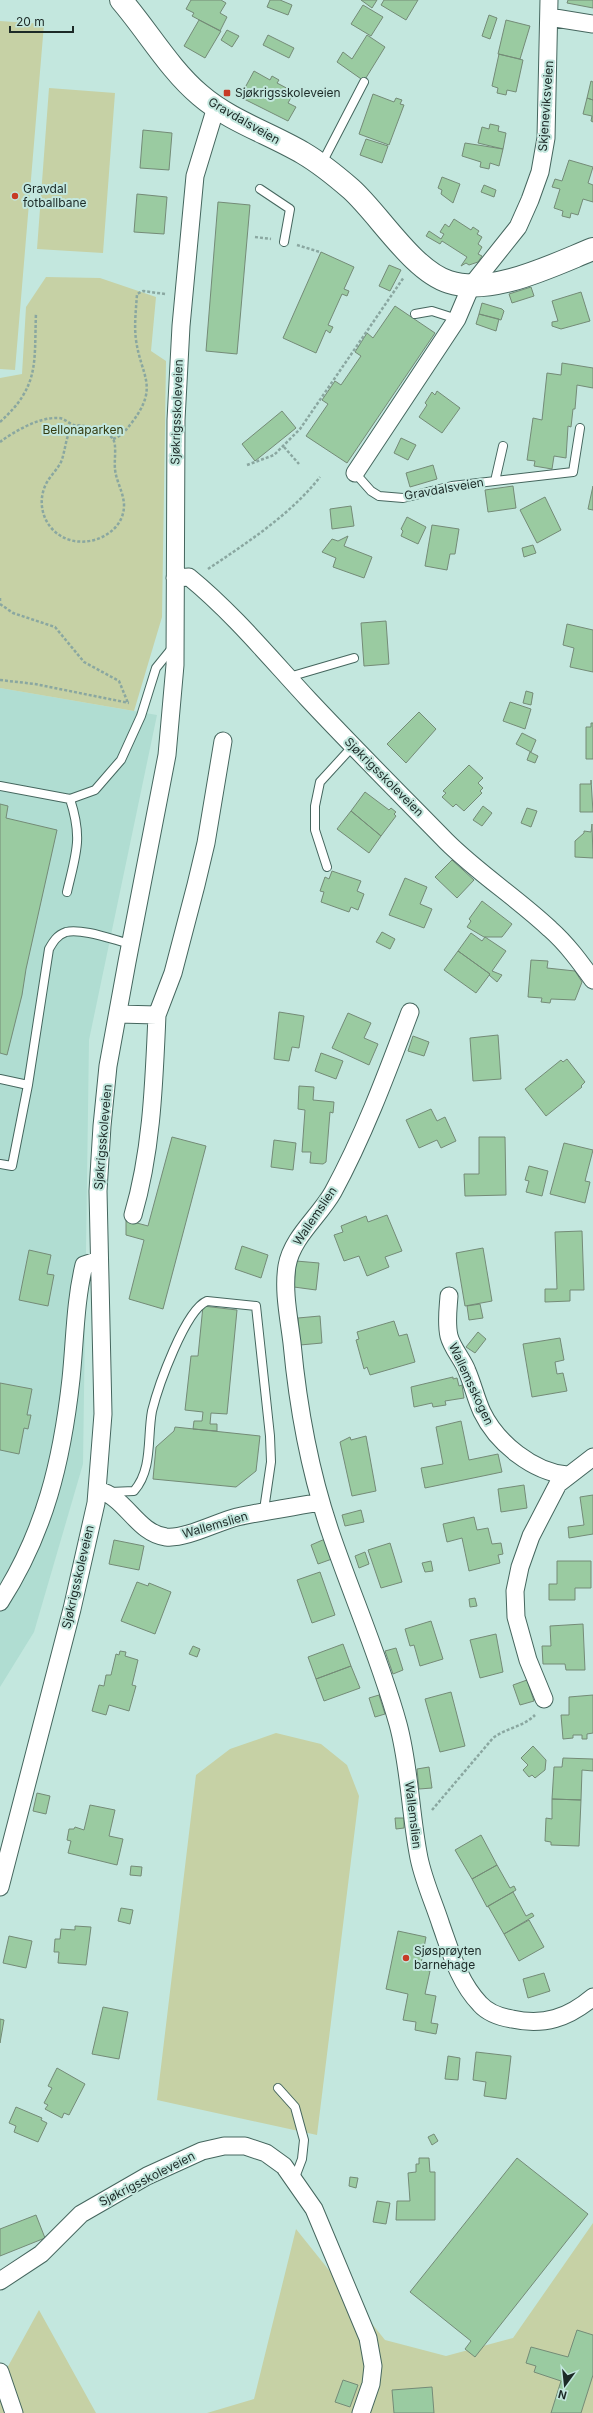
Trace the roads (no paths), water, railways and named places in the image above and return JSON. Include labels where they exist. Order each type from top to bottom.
[{"type":"main road","name":"Gravdalsveien","points":[[130,3],[190,84],[200,95],[216,107],[302,153],[321,166],[352,190],[426,269],[448,282],[471,286],[512,279],[593,249]]},
{"type":"street","name":"Skjeneviksveien","points":[[471,286],[518,228],[540,172],[548,122],[549,0]]},
{"type":"street","points":[[549,17],[593,24]]},
{"type":"street","name":"Sjøkrigsskoleveien","points":[[0,1887],[102,1491],[103,1414],[98,1191],[102,1126],[108,1066],[167,755],[175,644],[182,578],[176,420],[183,296],[195,176],[216,107]]},
{"type":"street","name":"Gravdalsveien","points":[[355,473],[457,320],[471,286]]},
{"type":"street","name":"Sjøkrigsskoleveien","points":[[182,578],[206,591],[348,741],[447,842],[551,929],[572,950],[593,980]]},
{"type":"street","points":[[133,1215],[148,1152],[157,1015],[173,973],[196,885],[206,843],[223,741]]},
{"type":"street","name":"Wallemslien","points":[[410,1012],[346,1166],[331,1195],[294,1246],[287,1265],[286,1292],[300,1407],[321,1502],[378,1660],[393,1707],[407,1764],[415,1835],[426,1888],[451,1956],[470,1992],[482,2007],[499,2017],[534,2022],[549,2022],[566,2016],[593,1997]]},
{"type":"street","points":[[118,1014],[157,1015]]},
{"type":"street","points":[[0,1602],[29,1552],[46,1509],[59,1460],[71,1379],[79,1286],[84,1265],[100,1260]]},
{"type":"street","name":"Wallemsskogen","points":[[449,1296],[447,1317],[449,1337],[463,1360],[483,1413],[497,1435],[530,1463],[544,1470],[567,1475]]},
{"type":"street","points":[[544,1699],[528,1660],[516,1617],[515,1591],[520,1567],[530,1536],[558,1484],[567,1475],[593,1457]]},
{"type":"street","name":"Wallemslien","points":[[102,1491],[147,1530],[166,1537],[182,1535],[216,1523],[321,1502]]},
{"type":"street","name":"Sjøkrigsskoleveien","points":[[0,2281],[41,2254],[81,2214],[147,2176],[202,2151],[224,2146],[245,2146],[266,2153],[284,2166],[314,2209],[368,2338],[373,2366],[371,2384],[361,2413]]},
{"type":"street","points":[[0,2372],[14,2413]]},
{"type":"lane","points":[[321,166],[330,153],[364,82]]},
{"type":"lane","points":[[260,189],[290,208],[284,242]]},
{"type":"lane","points":[[415,314],[432,311],[457,320]]},
{"type":"lane","name":"Gravdalsveien","points":[[355,473],[371,491],[379,496],[403,498],[452,486],[572,472],[580,428]]},
{"type":"lane","points":[[494,481],[503,446]]},
{"type":"lane","points":[[0,786],[70,799],[95,790],[121,760],[144,706],[156,668],[175,644]]},
{"type":"lane","points":[[289,677],[354,658]]},
{"type":"lane","points":[[328,867],[315,830],[315,806],[320,782],[354,747],[348,741]]},
{"type":"lane","points":[[67,892],[78,844],[78,822],[70,799]]},
{"type":"lane","points":[[0,1164],[12,1166],[28,1085],[44,966],[49,950],[56,938],[66,932],[79,932],[131,944]]},
{"type":"lane","points":[[0,1079],[28,1085]]},
{"type":"lane","points":[[102,1491],[134,1491],[142,1481],[152,1413],[159,1386],[189,1318],[200,1304],[207,1301],[256,1306],[270,1436],[271,1462],[265,1503],[267,1512]]},
{"type":"lane","points":[[278,2088],[294,2108],[304,2140],[302,2159],[294,2180]]},
{"type":"place","name":"Sjøkrigsskoleveien","points":[[227,93]]},
{"type":"place","name":"Gravdal fotballbane","points":[[15,196]]},
{"type":"place","name":"Sjøsprøyten barnehage","points":[[406,1958]]},
{"type":"park label","name":"Bellonaparken","points":[[83,430]]}]
